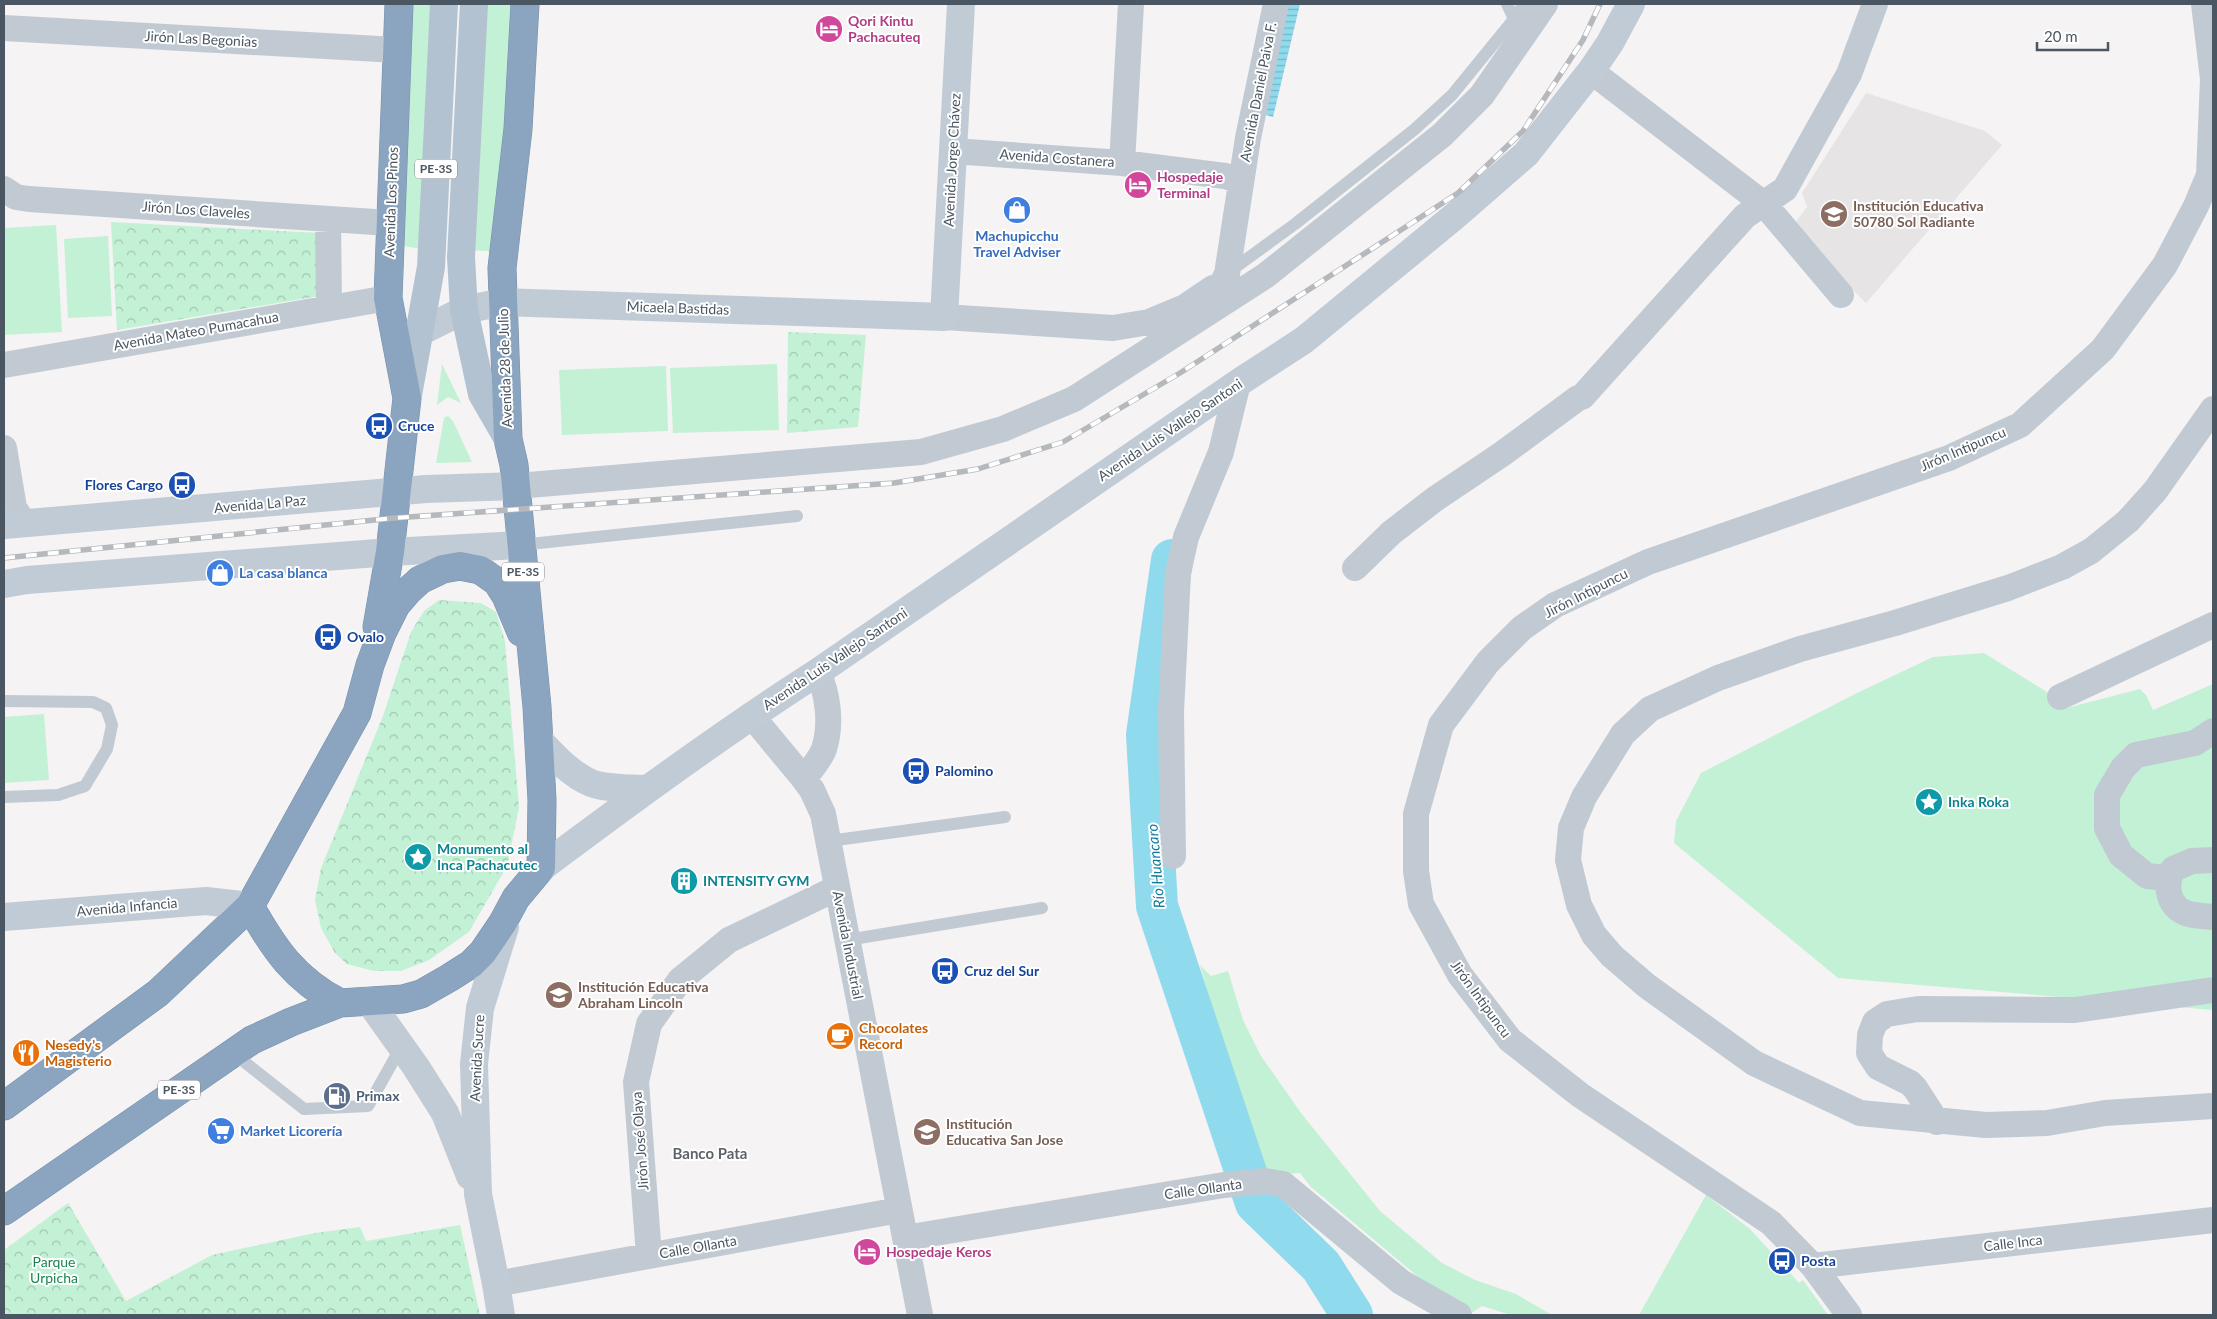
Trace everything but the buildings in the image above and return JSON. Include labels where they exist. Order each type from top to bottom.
[{"type":"highway","name":"Avenida Los Pinos","points":[[399,4],[388,298],[407,398]]},
{"type":"highway","name":"Avenida 28 de Julio","points":[[508,439],[502,268],[518,129],[525,4]]},
{"type":"highway","name":"PE-3S","points":[[4,1106],[158,994],[250,906],[357,713],[370,665],[390,552],[407,398]]},
{"type":"highway","name":"PE-3S","points":[[4,1211],[252,1040],[340,1003],[403,999],[421,994],[471,964],[488,946],[516,898],[541,868],[542,800],[537,707],[520,545],[517,486],[508,439]]},
{"type":"highway","points":[[370,665],[387,622],[396,605],[408,591],[420,580],[443,569],[460,566],[471,567],[489,575],[497,582],[512,610],[523,635],[537,707]]},
{"type":"highway","points":[[250,906],[277,949],[298,976],[340,1003]]},
{"type":"main road","name":"PE-3S","points":[[407,398],[430,267],[444,4]]},
{"type":"main road","name":"Avenida 28 de Julio","points":[[474,4],[461,257],[464,310],[482,394],[508,439]]},
{"type":"street","name":"Avenida Jorge Chávez","points":[[944,316],[961,4]]},
{"type":"street","name":"Avenida Costanera","points":[[953,151],[1122,163],[1131,4]]},
{"type":"street","name":"Avenida Daniel Paiva F.","points":[[1193,323],[1216,295],[1227,274],[1248,138],[1276,4]]},
{"type":"street","points":[[517,486],[921,452],[1004,429],[1074,398],[1265,276],[1442,135],[1482,94],[1545,4]]},
{"type":"street","name":"Avenida Luis Vallejo Santoni","points":[[541,868],[646,789],[751,715],[818,672],[1238,383],[1304,340],[1526,154],[1591,71],[1610,43],[1631,4]]},
{"type":"street","points":[[1355,568],[1391,533],[1435,499],[1582,397],[1745,216],[1765,205],[1786,189],[1844,82],[1874,4]]},
{"type":"street","name":"Jirón Intipuncu","points":[[1849,1315],[1813,1266],[1770,1223],[1580,1095],[1510,1040],[1460,975],[1421,904],[1416,871],[1416,814],[1441,725],[1488,662],[1522,628],[1555,605],[1648,562],[1949,458],[2020,425],[2103,349],[2165,265],[2196,206],[2209,175],[2213,79],[2204,4]]},
{"type":"street","name":"Jirón Las Begonias","points":[[4,28],[398,50]]},
{"type":"street","points":[[1591,71],[1765,205],[1841,295]]},
{"type":"street","points":[[1122,163],[1225,176],[1241,181]]},
{"type":"street","name":"Jirón Los Claveles","points":[[4,189],[16,197],[29,199],[390,223]]},
{"type":"street","points":[[328,220],[329,307]]},
{"type":"street","points":[[944,316],[1113,328],[1150,322],[1185,307],[1208,293],[1227,274]]},
{"type":"street","name":"Avenida Mateo Pumacahua","points":[[4,365],[388,298]]},
{"type":"street","name":"Micaela Bastidas","points":[[418,332],[464,310],[503,302],[944,316]]},
{"type":"street","points":[[1173,856],[1171,712],[1178,573],[1186,537],[1221,452],[1238,383]]},
{"type":"street","points":[[2213,409],[2154,491],[2128,521],[2091,551],[2062,567],[2008,588],[1895,623],[1800,649],[1718,678],[1650,709],[1623,734],[1584,798],[1574,820],[1568,860],[1579,905],[1594,935],[1612,956],[1647,986],[1754,1063],[1860,1113],[1936,1122],[1986,1125],[2047,1123],[2105,1113],[2213,1106]]},
{"type":"street","points":[[4,448],[14,508],[14,524]]},
{"type":"street","name":"Avenida La Paz","points":[[14,524],[397,493],[426,489],[517,486]]},
{"type":"street","points":[[4,584],[27,580],[390,552],[520,545]]},
{"type":"street","points":[[2060,697],[2213,625]]},
{"type":"street","points":[[804,779],[824,750],[828,707],[825,688],[818,672]]},
{"type":"street","name":"Avenida Industrial","points":[[751,715],[804,779],[812,790],[823,814],[920,1315]]},
{"type":"street","points":[[2168,878],[2148,876],[2121,855],[2107,828],[2107,796],[2123,768],[2136,755],[2207,738]]},
{"type":"street","points":[[539,740],[558,761],[590,783],[646,789]]},
{"type":"street","points":[[2213,860],[2182,863],[2173,868],[2168,878],[2170,898],[2177,907],[2187,914],[2213,917]]},
{"type":"street","name":"Jirón José Olaya","points":[[649,1256],[636,1082],[649,1024],[680,980],[729,940],[837,888]]},
{"type":"street","name":"Avenida Sucre","points":[[501,1315],[478,1194],[474,1090],[476,1031],[480,1008],[493,962],[516,898]]},
{"type":"street","name":"Avenida Infancia","points":[[4,917],[206,901],[250,906]]},
{"type":"street","points":[[1936,1122],[1916,1088],[1878,1067],[1869,1053],[1870,1035],[1875,1022],[1888,1014],[1918,1008],[2075,1010],[2213,990]]},
{"type":"street","name":"Avenida Sucre","points":[[369,1001],[445,1113],[478,1194]]},
{"type":"street","name":"Calle Ollanta","points":[[905,1238],[1224,1185],[1265,1181],[1283,1184],[1401,1282],[1459,1315]]},
{"type":"street","name":"Calle Ollanta","points":[[496,1284],[899,1210]]},
{"type":"street","name":"Calle Inca","points":[[1813,1266],[2213,1220]]},
{"type":"lane","points":[[1507,4],[1514,19]]},
{"type":"lane","points":[[1227,274],[1302,218],[1437,109],[1452,95],[1524,4]]},
{"type":"lane","points":[[520,545],[797,516]]},
{"type":"lane","points":[[4,701],[93,702],[106,708],[112,726],[107,749],[85,786],[58,795],[4,797]]},
{"type":"lane","points":[[829,841],[1005,817]]},
{"type":"lane","points":[[847,940],[1042,908]]},
{"type":"lane","points":[[233,1053],[304,1109],[368,1106],[401,1047]]},
{"type":"shaded area","points":[[1866,93],[1985,131],[2002,145],[1866,303],[1791,228],[1807,207],[1802,193]]},
{"type":"green space","points":[[411,4],[435,4],[421,249],[398,245]]},
{"type":"green space","points":[[482,4],[513,4],[501,252],[470,250]]},
{"type":"green space","points":[[111,222],[318,233],[319,296],[117,330]]},
{"type":"green space","points":[[56,225],[62,332],[4,335],[4,228]]},
{"type":"green space","points":[[108,236],[112,316],[68,318],[64,239]]},
{"type":"green space","points":[[788,332],[866,335],[858,427],[787,433]]},
{"type":"green space","points":[[442,364],[461,403],[448,397],[437,405]]},
{"type":"green space","points":[[777,364],[779,430],[673,433],[670,368]]},
{"type":"green space","points":[[666,366],[668,431],[562,435],[559,370]]},
{"type":"green space","points":[[448,416],[453,421],[472,462],[436,463],[444,418]]},
{"type":"green space","points":[[439,600],[481,603],[496,612],[505,641],[519,808],[507,866],[469,932],[429,960],[401,971],[374,971],[347,964],[335,953],[321,928],[315,900],[321,868],[383,716],[411,632],[424,611]]},
{"type":"green space","points":[[1984,653],[2047,692],[2059,710],[2140,689],[2146,695],[2153,710],[2213,684],[2213,1010],[1838,978],[1674,843],[1676,821],[1701,773],[1857,693],[1933,657]]},
{"type":"green space","points":[[44,714],[49,780],[4,783],[4,717]]},
{"type":"green space","points":[[1200,965],[1211,976],[1228,971],[1243,1020],[1261,1056],[1301,1113],[1380,1211],[1442,1263],[1475,1280],[1516,1294],[1552,1315],[1511,1315],[1482,1306],[1473,1312],[1428,1285],[1311,1187],[1300,1173],[1259,1176]]},
{"type":"green space","points":[[1706,1195],[1750,1229],[1799,1283],[1803,1280],[1828,1315],[1639,1315]]},
{"type":"green space","name":"Parque Urpicha","points":[[68,1203],[126,1301],[212,1255],[315,1233],[360,1227],[366,1241],[460,1225],[480,1315],[4,1315],[4,1250]]},
{"type":"water","points":[[1285,4],[1300,4],[1273,117],[1260,113]]},
{"type":"waterway","name":"Río Huancaro","points":[[1172,560],[1147,735],[1157,906],[1256,1203],[1321,1266],[1352,1315]]},
{"type":"railway","points":[[4,558],[394,518],[894,483],[978,469],[1063,442],[1180,373],[1458,193],[1523,131],[1583,40],[1600,4]]},
{"type":"place","name":"Qori Kintu Pachacuteq","points":[[829,29]]},
{"type":"place","name":"Hospedaje Terminal","points":[[1138,185]]},
{"type":"place","name":"Machupicchu Travel Adviser","points":[[1017,210]]},
{"type":"place","name":"Institución Educativa 50780 Sol Radiante","points":[[1834,214]]},
{"type":"place","name":"Cruce","points":[[379,426]]},
{"type":"place","name":"Flores Cargo","points":[[182,485]]},
{"type":"place","name":"La casa blanca","points":[[220,573]]},
{"type":"place","name":"Ovalo","points":[[328,637]]},
{"type":"place","name":"Palomino","points":[[916,771]]},
{"type":"place","name":"Inka Roka","points":[[1929,802]]},
{"type":"place","name":"Monumento al Inca Pachacutec","points":[[418,857]]},
{"type":"place","name":"INTENSITY GYM","points":[[684,881]]},
{"type":"place","name":"Cruz del Sur","points":[[945,971]]},
{"type":"place","name":"Institución Educativa Abraham Lincoln","points":[[559,995]]},
{"type":"place","name":"Chocolates Record","points":[[840,1036]]},
{"type":"place","name":"Nesedy’s Magisterio","points":[[26,1053]]},
{"type":"place","name":"Primax","points":[[337,1096]]},
{"type":"place","name":"Market Licorería","points":[[221,1131]]},
{"type":"place","name":"Institución Educativa San Jose","points":[[927,1132]]},
{"type":"place","name":"Hospedaje Keros","points":[[867,1252]]},
{"type":"place","name":"Posta","points":[[1782,1261]]},
{"type":"district","name":"Banco Pata","points":[[710,1154]]}]
